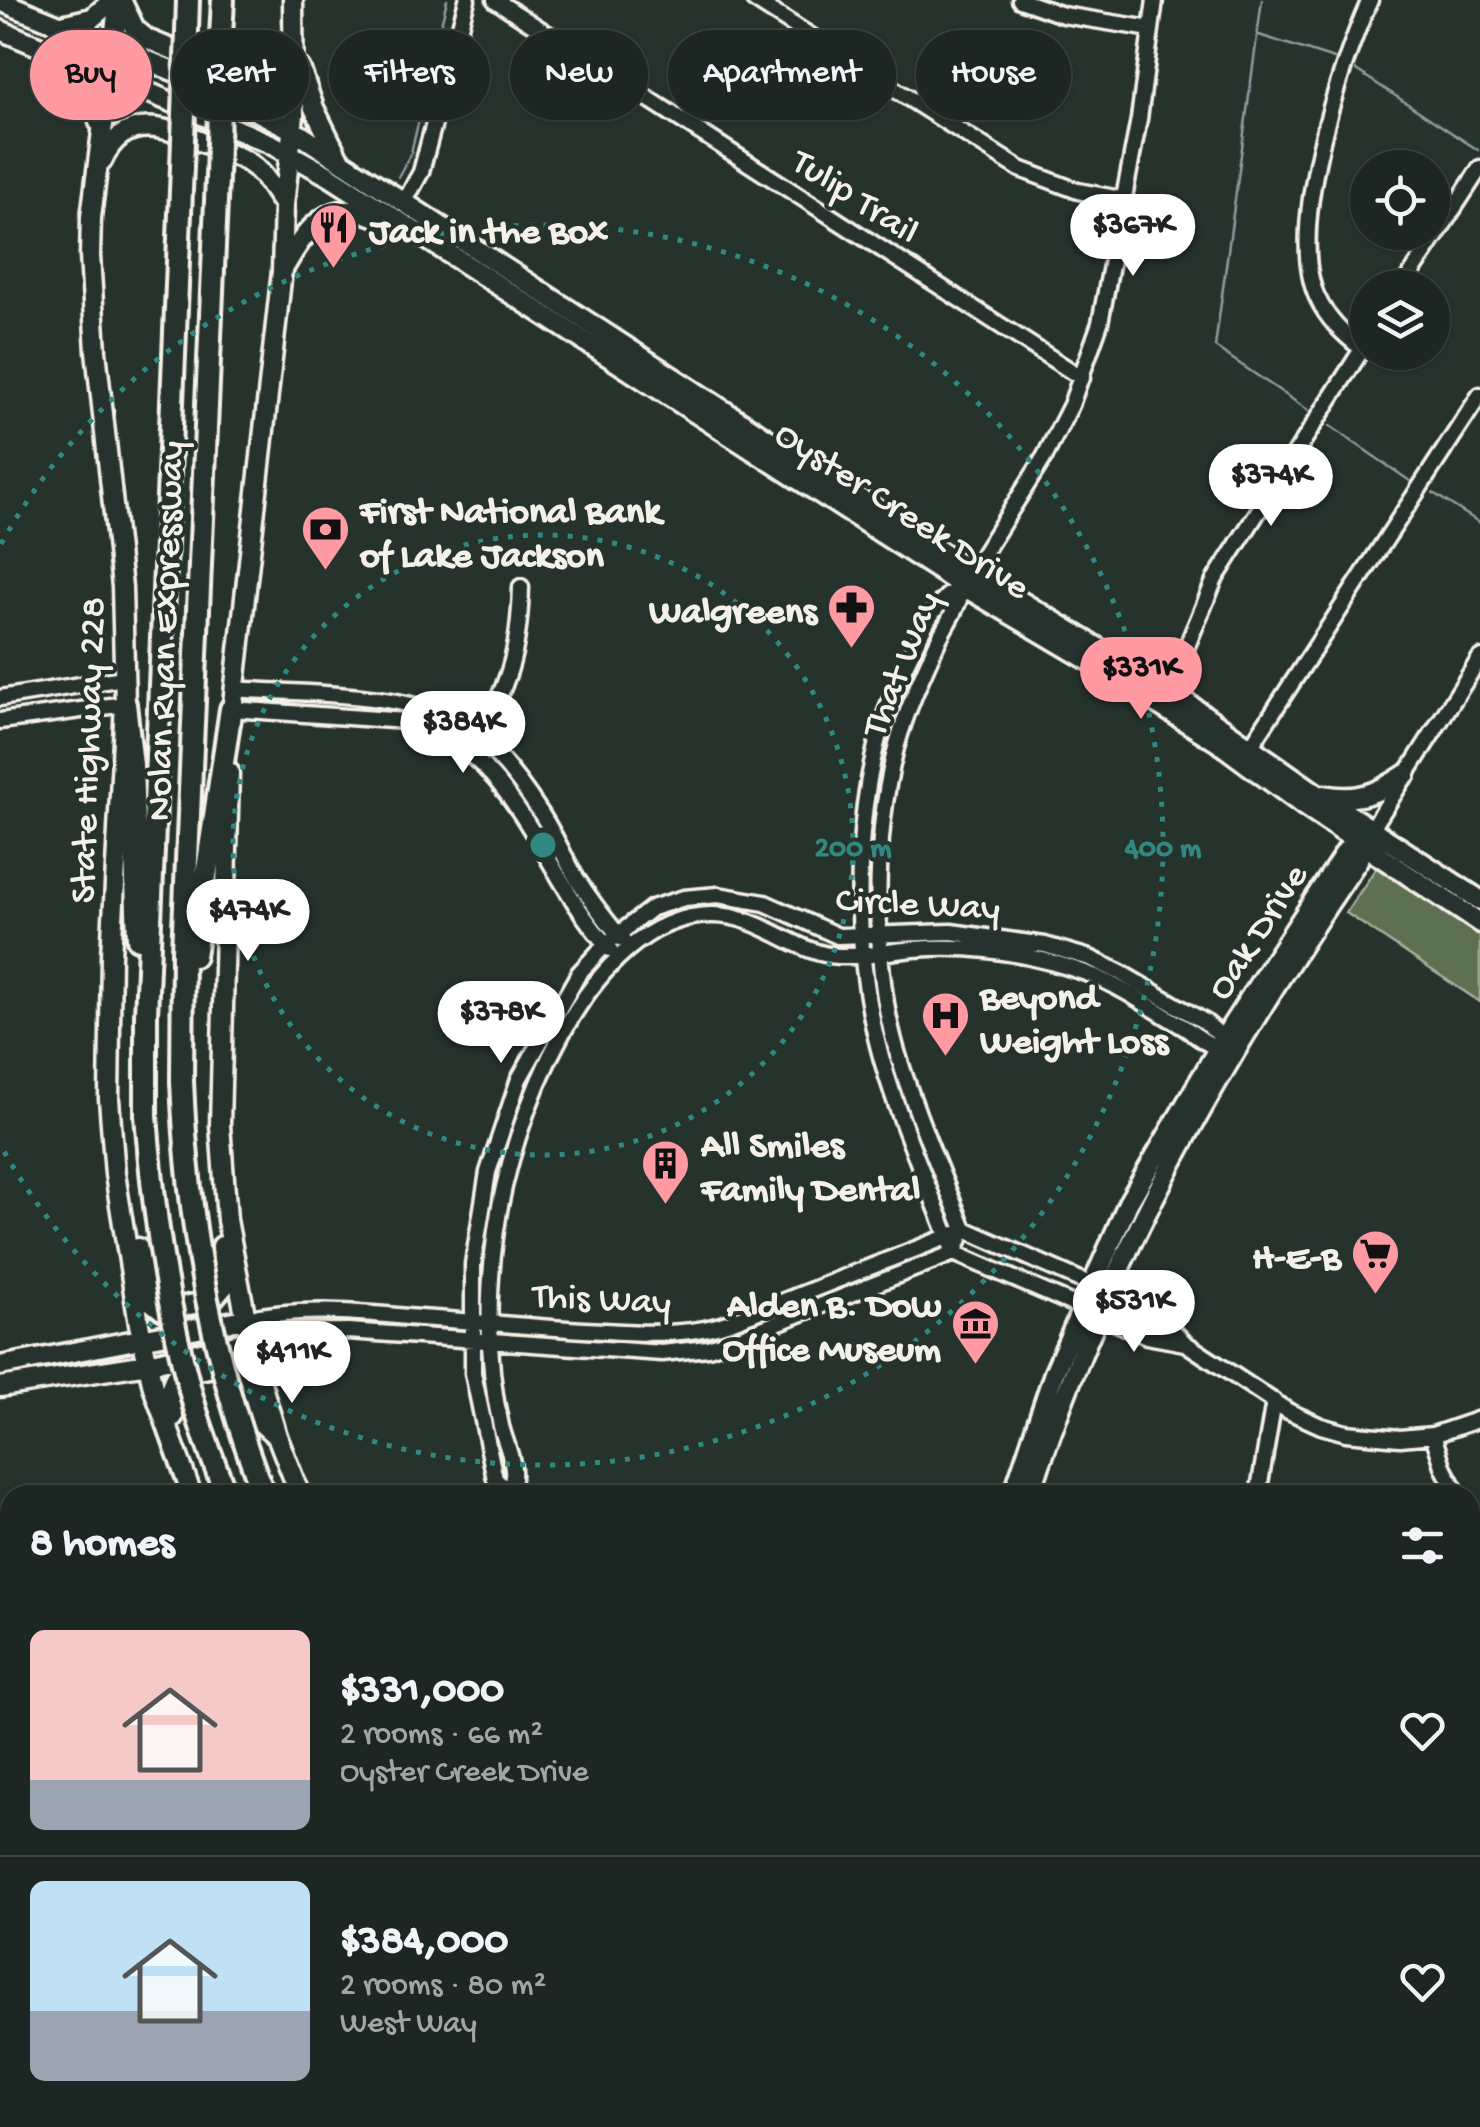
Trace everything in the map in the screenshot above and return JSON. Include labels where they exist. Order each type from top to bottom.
[{"type":"highway","name":"Nolan Ryan Expressway","points":[[188,0],[146,1087],[148,1143],[171,1308],[191,1396],[222,1485]]},
{"type":"highway","name":"Nolan Ryan Expressway","points":[[223,0],[184,932],[182,1080],[186,1167],[196,1249],[222,1370],[260,1485]]},
{"type":"highway","points":[[183,1022],[232,699]]},
{"type":"highway","points":[[125,704],[146,1015]]},
{"type":"main road","points":[[61,25],[82,22],[118,0],[135,28],[147,39],[244,79],[267,76],[279,67],[294,29],[293,0]]},
{"type":"main road","name":"State Highway 228","points":[[115,30],[118,0]]},
{"type":"main road","name":"Oyster Creek Drive","points":[[0,1],[74,30]]},
{"type":"main road","name":"Oyster Creek Drive","points":[[0,30],[30,43]]},
{"type":"main road","name":"Oyster Creek Drive","points":[[152,63],[242,102],[293,130],[968,579]]},
{"type":"main road","points":[[309,93],[339,160]]},
{"type":"main road","name":"Oyster Creek Drive","points":[[152,95],[289,152],[968,579],[1165,698],[1367,837],[1480,922]]},
{"type":"main road","points":[[99,120],[102,134]]},
{"type":"main road","name":"State Highway 228","points":[[104,120],[90,217],[91,297],[122,587],[125,704],[108,1042],[112,1150],[142,1340],[173,1448],[188,1485]]},
{"type":"main road","points":[[293,120],[282,271],[232,699],[220,1125],[227,1220],[245,1319],[277,1436],[296,1485]]},
{"type":"main road","points":[[96,176],[107,150],[120,137],[136,129],[160,127],[246,160],[258,169],[284,205]]},
{"type":"main road","points":[[282,271],[304,232],[330,214],[360,211],[411,228]]},
{"type":"main road","name":"Oyster Creek Drive","points":[[1246,753],[1316,794],[1367,837],[1480,900]]},
{"type":"main road","points":[[1316,794],[1354,799],[1379,792],[1406,774]]},
{"type":"main road","name":"Oak Drive","points":[[1033,1485],[1128,1203],[1225,1046],[1358,860],[1367,837]]},
{"type":"main road","points":[[124,1229],[137,1239],[148,1299],[162,1310],[212,1300],[224,1286],[221,1230],[227,1220]]},
{"type":"main road","name":"Oak Drive","points":[[1016,1485],[1054,1373],[1096,1302]]},
{"type":"main road","name":"This Way","points":[[0,1366],[245,1319]]},
{"type":"main road","name":"This Way","points":[[0,1387],[148,1364],[250,1341]]},
{"type":"main road","points":[[173,1448],[178,1434],[169,1402],[170,1387],[178,1374],[241,1362],[259,1421],[277,1436]]},
{"type":"street","points":[[404,203],[422,172],[467,0]]},
{"type":"street","name":"Tulip Trail","points":[[495,0],[1082,378]]},
{"type":"street","points":[[754,0],[1020,169],[1078,190],[1125,200]]},
{"type":"street","points":[[1020,0],[1063,15],[1151,29]]},
{"type":"street","name":"That Way","points":[[964,1230],[898,1055],[879,935],[887,796],[896,748],[919,684],[968,579],[1044,456],[1082,378],[1110,286],[1155,0]]},
{"type":"street","points":[[1350,336],[1341,331],[1316,296],[1308,258],[1308,233],[1320,151],[1339,78],[1370,0]]},
{"type":"street","points":[[1414,270],[1480,168]]},
{"type":"street","points":[[1165,698],[1216,578],[1350,368]]},
{"type":"street","points":[[1246,753],[1480,395]]},
{"type":"street","name":"That Way","points":[[954,1253],[881,1057],[864,955],[860,874],[867,792],[883,719],[923,629],[947,593],[968,579]]},
{"type":"street","points":[[471,754],[505,688],[516,652],[521,588]]},
{"type":"street","name":"Oak Drive","points":[[1367,837],[1480,658]]},
{"type":"street","points":[[0,698],[123,678]]},
{"type":"street","points":[[896,684],[919,684]]},
{"type":"street","points":[[81,685],[92,696],[86,708]]},
{"type":"street","points":[[308,712],[310,695]]},
{"type":"street","points":[[232,699],[310,695],[411,705],[462,724],[522,786],[543,816],[612,939]]},
{"type":"street","points":[[232,699],[308,712],[406,721],[441,733],[471,754],[510,797],[577,908],[624,953]]},
{"type":"street","points":[[0,721],[125,704]]},
{"type":"street","points":[[406,721],[411,705]]},
{"type":"street","points":[[510,797],[522,786]]},
{"type":"street","name":"Circle Way","points":[[501,1485],[494,1479],[477,1400],[472,1339],[478,1224],[500,1128],[531,1054],[580,973],[612,939],[652,908],[684,898],[718,895],[766,903],[829,934],[990,935],[1072,952],[1122,973],[1225,1046]]},
{"type":"street","name":"Circle Way","points":[[513,1485],[516,1474],[500,1420],[489,1323],[496,1230],[517,1135],[552,1054],[596,980],[648,933],[678,920],[726,915],[757,923],[825,955],[932,948],[989,950],[1067,967],[1114,986],[1225,1046]]},
{"type":"street","points":[[1184,1342],[1146,1336],[1096,1302],[964,1230],[954,1253],[1096,1302],[1156,1313],[1184,1342],[1274,1401],[1322,1426],[1346,1433],[1400,1438],[1433,1435],[1480,1419]]},
{"type":"street","name":"This Way","points":[[245,1319],[318,1312],[654,1334],[704,1331],[964,1230]]},
{"type":"street","name":"This Way","points":[[250,1341],[287,1332],[336,1331],[662,1353],[708,1348],[954,1253]]},
{"type":"street","points":[[1260,1485],[1274,1401]]},
{"type":"street","points":[[1433,1435],[1453,1485]]},
{"type":"green space","points":[[1378,865],[1480,932],[1480,1002],[1346,913]]},
{"type":"waterway","points":[[440,30],[447,0]]},
{"type":"waterway","points":[[1262,0],[1215,347],[1308,410]]},
{"type":"waterway","points":[[1259,35],[1334,59]]},
{"type":"waterway","points":[[1356,70],[1478,150]]},
{"type":"waterway","points":[[398,177],[411,153],[419,120]]},
{"type":"waterway","points":[[1330,426],[1410,481]]},
{"type":"waterway","points":[[1433,493],[1480,523]]},
{"type":"place","name":"Jack in the Box","points":[[334,270]]},
{"type":"place","name":"First National Bank of Lake Jackson","points":[[325,572]]},
{"type":"place","name":"Walgreens","points":[[852,650]]},
{"type":"place","name":"Beyond Weight Loss","points":[[945,1058]]},
{"type":"place","name":"All Smiles Family Dental","points":[[666,1206]]},
{"type":"place","name":"H-E-B","points":[[1376,1296]]},
{"type":"place","name":"Alden B. Dow Office Museum","points":[[976,1366]]}]
